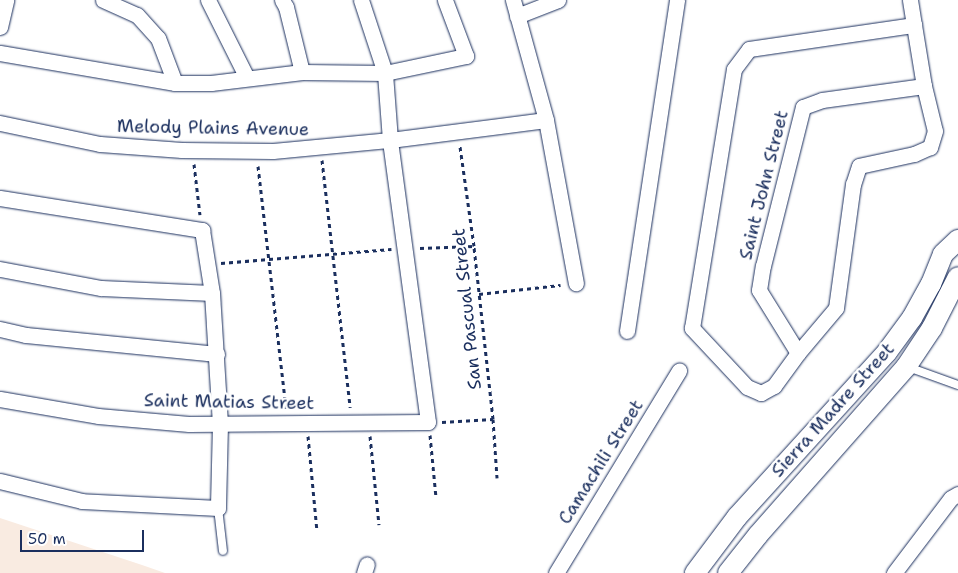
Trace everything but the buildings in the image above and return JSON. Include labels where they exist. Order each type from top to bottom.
[{"type":"main road","name":"Sierra Madre Street","points":[[695,573],[737,517],[887,352],[912,318],[931,284],[943,254],[958,240]]},
{"type":"main road","name":"Sierra Madre Street","points":[[728,573],[758,535],[906,367],[932,328],[958,277]]},
{"type":"main road","points":[[802,445],[822,464]]},
{"type":"street","points":[[0,27],[6,0]]},
{"type":"street","points":[[103,0],[137,15],[158,38],[176,83]]},
{"type":"street","points":[[208,0],[247,78]]},
{"type":"street","points":[[282,0],[286,7],[302,72]]},
{"type":"street","points":[[361,0],[385,73],[390,140],[428,422]]},
{"type":"street","points":[[0,53],[176,83],[211,83],[302,72],[385,73],[466,56],[445,0]]},
{"type":"street","points":[[513,0],[546,120],[576,283]]},
{"type":"street","points":[[517,16],[558,0]]},
{"type":"street","points":[[627,331],[677,0]]},
{"type":"street","points":[[910,0],[924,86],[934,131],[930,147],[914,154],[859,166],[853,184],[836,308],[798,353],[774,386],[761,393],[746,387],[692,328],[734,70],[749,49],[914,25]]},
{"type":"street","name":"Saint John Street","points":[[798,353],[759,290],[765,256],[803,107],[822,100],[924,86]]},
{"type":"street","name":"Melody Plains Avenue","points":[[0,123],[100,144],[192,150],[256,150],[321,148],[546,120]]},
{"type":"street","points":[[0,198],[202,230],[212,293],[220,424],[218,508],[82,501],[0,481]]},
{"type":"street","points":[[0,269],[101,288],[212,293]]},
{"type":"street","points":[[0,329],[26,335],[217,354]]},
{"type":"street","name":"Camachili Street","points":[[556,573],[679,371]]},
{"type":"street","name":"Saint Matias Street","points":[[0,399],[98,416],[220,424],[428,422]]},
{"type":"street","points":[[894,573],[951,498],[958,494]]},
{"type":"lane","points":[[906,367],[958,385]]},
{"type":"lane","points":[[218,508],[223,551]]},
{"type":"path","name":"San Pascual Street","points":[[458,131],[480,294],[498,478]]},
{"type":"path","points":[[321,148],[351,423]]},
{"type":"path","points":[[192,150],[202,230]]},
{"type":"path","points":[[256,150],[288,424]]},
{"type":"path","points":[[207,264],[406,248],[474,246]]},
{"type":"path","points":[[480,294],[576,283]]},
{"type":"path","points":[[436,497],[428,422],[493,419]]},
{"type":"path","points":[[307,423],[317,531]]},
{"type":"path","points":[[368,423],[379,525]]},
{"type":"shaded area","points":[[0,518],[142,565],[165,573],[0,573]]}]
